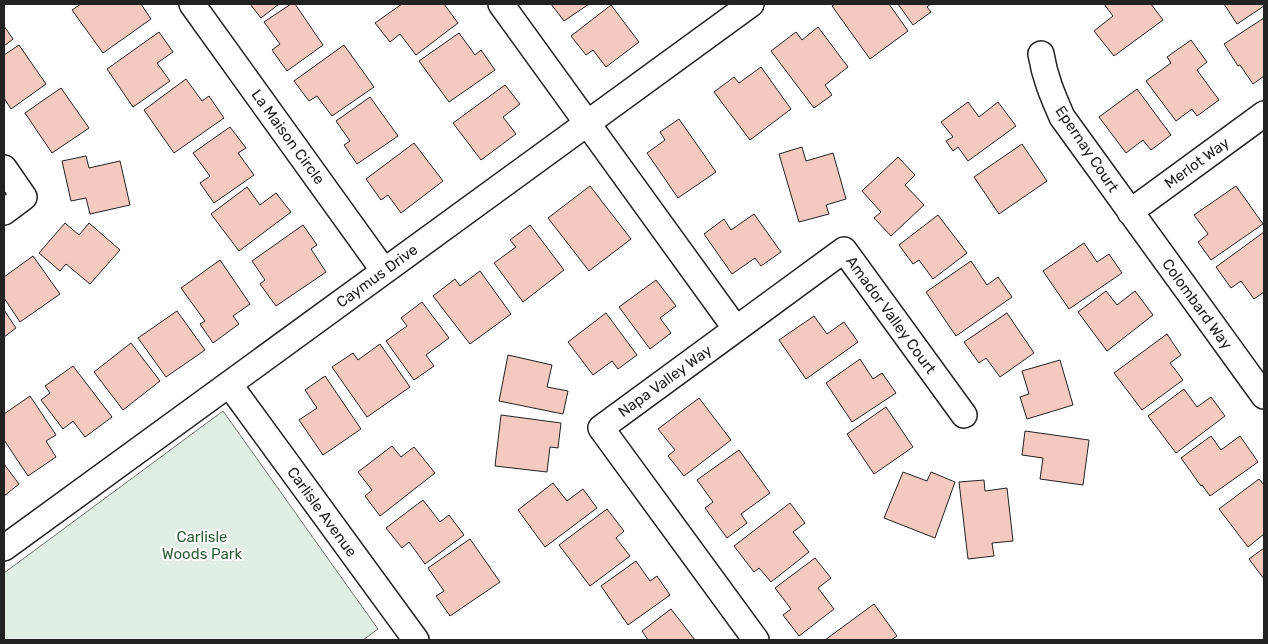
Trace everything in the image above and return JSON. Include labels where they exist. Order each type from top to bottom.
[{"type":"street","name":"La Maison Circle","points":[[192,4],[384,271]]},
{"type":"street","points":[[501,4],[736,329]]},
{"type":"street","name":"Caymus Drive","points":[[4,548],[751,4]]},
{"type":"street","name":"Epernay Court","points":[[1041,54],[1050,90],[1062,117],[1130,212]]},
{"type":"street","name":"Merlot Way","points":[[1130,212],[1264,114]]},
{"type":"street","points":[[4,168],[24,197],[4,212]]},
{"type":"street","name":"Colombard Way","points":[[1130,212],[1264,396]]},
{"type":"street","name":"Amador Valley Court","points":[[736,329],[844,250],[964,415]]},
{"type":"street","name":"Napa Valley Way","points":[[736,329],[602,428],[756,640]]},
{"type":"street","name":"Carlisle Avenue","points":[[229,384],[416,640]]},
{"type":"green space","name":"Carlisle Woods Park","points":[[223,411],[378,629],[363,640],[4,640],[4,573]]},
{"type":"building","points":[[81,4],[141,4],[151,19],[103,53],[72,10]]},
{"type":"building","points":[[250,4],[279,4],[261,18]]},
{"type":"building","points":[[291,4],[295,4],[323,45],[287,71],[272,50],[280,44],[264,22]]},
{"type":"building","points":[[402,4],[444,4],[458,23],[416,55],[400,34],[390,42],[375,23]]},
{"type":"building","points":[[551,4],[589,4],[564,21]]},
{"type":"building","points":[[835,4],[889,4],[908,31],[870,59],[832,6]]},
{"type":"building","points":[[898,4],[931,4],[927,7],[931,12],[913,25]]},
{"type":"building","points":[[1104,4],[1151,4],[1163,20],[1114,56],[1094,31],[1113,16]]},
{"type":"building","points":[[1224,4],[1264,4],[1264,6],[1237,24]]},
{"type":"building","points":[[611,5],[639,42],[606,67],[593,50],[586,55],[571,36]]},
{"type":"building","points":[[1264,18],[1264,76],[1253,84],[1240,65],[1238,66],[1224,44]]},
{"type":"building","points":[[4,26],[13,39],[4,46]]},
{"type":"building","points":[[818,27],[848,67],[825,85],[832,95],[814,108],[771,51],[796,32],[802,40]]},
{"type":"building","points":[[159,32],[173,52],[157,63],[170,81],[133,107],[107,69]]},
{"type":"building","points":[[459,33],[475,55],[481,50],[495,70],[449,102],[419,61]]},
{"type":"building","points":[[1191,40],[1207,62],[1197,70],[1219,100],[1197,116],[1192,109],[1176,121],[1146,81],[1171,63],[1167,57]]},
{"type":"building","points":[[19,45],[46,84],[11,109],[4,98],[4,55]]},
{"type":"building","points":[[344,45],[374,87],[332,116],[317,96],[309,101],[294,81]]},
{"type":"building","points":[[761,67],[791,109],[750,140],[714,92],[734,77],[739,83]]},
{"type":"building","points":[[186,79],[202,101],[209,96],[224,118],[174,153],[144,110]]},
{"type":"building","points":[[505,85],[520,104],[503,117],[516,134],[481,160],[453,123]]},
{"type":"building","points":[[61,88],[89,128],[52,153],[25,113]]},
{"type":"building","points":[[1137,89],[1171,135],[1151,150],[1143,140],[1126,153],[1099,117]]},
{"type":"building","points":[[370,97],[398,136],[357,164],[344,145],[350,141],[336,121]]},
{"type":"building","points":[[968,102],[979,117],[998,102],[1016,126],[968,161],[958,147],[953,151],[946,141],[953,137],[941,122]]},
{"type":"building","points":[[679,119],[716,172],[678,198],[647,153],[665,140],[660,132]]},
{"type":"building","points":[[230,127],[246,148],[238,153],[254,175],[214,203],[200,183],[210,176],[193,153]]},
{"type":"building","points":[[414,143],[443,181],[401,213],[388,195],[381,200],[366,179]]},
{"type":"building","points":[[1022,144],[1047,181],[999,214],[974,177]]},
{"type":"building","points":[[802,147],[806,161],[833,153],[846,199],[826,205],[829,214],[799,222],[779,154]]},
{"type":"building","points":[[86,156],[89,168],[120,161],[130,205],[90,214],[86,198],[71,201],[62,161]]},
{"type":"building","points":[[898,157],[915,175],[905,185],[924,205],[891,236],[874,218],[881,212],[862,191]]},
{"type":"building","points":[[590,186],[631,239],[589,271],[548,218]]},
{"type":"building","points":[[1236,186],[1263,224],[1211,260],[1198,242],[1208,234],[1194,215]]},
{"type":"building","points":[[247,187],[260,205],[276,193],[291,212],[239,251],[211,214]]},
{"type":"building","points":[[754,214],[781,252],[761,266],[755,258],[732,274],[704,234],[724,219],[731,230]]},
{"type":"building","points":[[938,215],[967,253],[933,279],[919,260],[913,264],[899,245]]},
{"type":"building","points":[[65,223],[79,235],[89,223],[120,250],[90,284],[66,264],[60,271],[39,253]]},
{"type":"building","points":[[303,225],[317,245],[311,249],[326,272],[276,306],[260,284],[265,280],[252,261]]},
{"type":"building","points":[[530,225],[564,270],[523,302],[494,263],[516,247],[510,240]]},
{"type":"building","points":[[1264,232],[1264,292],[1254,299],[1241,281],[1231,288],[1216,267]]},
{"type":"building","points":[[1084,243],[1097,262],[1109,254],[1122,273],[1069,309],[1043,271]]},
{"type":"building","points":[[33,256],[60,294],[20,322],[4,298],[4,277]]},
{"type":"building","points":[[220,260],[250,304],[233,316],[239,324],[213,343],[200,324],[205,321],[181,288]]},
{"type":"building","points":[[971,261],[987,285],[998,277],[1012,297],[956,336],[926,292]]},
{"type":"building","points":[[480,271],[511,314],[470,344],[433,296],[455,279],[460,286]]},
{"type":"building","points":[[656,280],[676,306],[660,318],[671,333],[650,349],[619,307]]},
{"type":"building","points":[[1106,291],[1117,305],[1135,291],[1153,315],[1107,351],[1078,312]]},
{"type":"building","points":[[422,302],[449,338],[426,355],[434,366],[414,380],[386,341],[407,326],[401,318]]},
{"type":"building","points":[[4,310],[16,328],[4,337]]},
{"type":"building","points":[[177,311],[205,350],[166,377],[138,338]]},
{"type":"building","points":[[606,313],[637,355],[618,369],[612,361],[593,375],[568,342]]},
{"type":"building","points":[[1007,313],[1034,353],[1000,377],[986,358],[979,363],[964,342]]},
{"type":"building","points":[[814,316],[827,334],[844,322],[858,342],[806,379],[779,340]]},
{"type":"building","points":[[1167,334],[1181,355],[1170,363],[1183,380],[1142,410],[1114,373]]},
{"type":"building","points":[[131,343],[160,381],[123,410],[94,372]]},
{"type":"building","points":[[380,344],[410,387],[367,417],[332,367],[353,353],[358,360]]},
{"type":"building","points":[[508,355],[552,365],[547,387],[568,391],[563,414],[499,401]]},
{"type":"building","points":[[860,359],[873,379],[882,373],[896,393],[852,422],[826,383]]},
{"type":"building","points":[[1060,360],[1073,405],[1027,419],[1020,397],[1029,394],[1022,371]]},
{"type":"building","points":[[73,366],[112,417],[85,437],[73,421],[63,429],[41,400],[50,393],[45,386]]},
{"type":"building","points":[[325,376],[361,429],[323,455],[299,420],[317,408],[305,390]]},
{"type":"building","points":[[1184,389],[1197,407],[1211,397],[1225,416],[1176,453],[1148,416]]},
{"type":"building","points":[[30,396],[56,435],[46,441],[56,457],[28,476],[4,440],[4,414]]},
{"type":"building","points":[[699,398],[731,440],[684,476],[668,456],[675,450],[658,429]]},
{"type":"building","points":[[886,407],[913,447],[874,474],[847,434]]},
{"type":"building","points":[[501,415],[561,423],[558,448],[550,447],[547,472],[495,466]]},
{"type":"building","points":[[1025,431],[1089,440],[1083,485],[1040,479],[1043,458],[1022,455]]},
{"type":"building","points":[[1211,436],[1221,450],[1240,436],[1258,462],[1210,496],[1181,458]]},
{"type":"building","points":[[392,446],[401,457],[414,447],[435,473],[380,516],[365,496],[372,490],[358,472]]},
{"type":"building","points":[[739,450],[770,493],[741,514],[747,523],[727,538],[705,508],[713,502],[697,480]]},
{"type":"building","points":[[4,464],[19,484],[4,496]]},
{"type":"building","points":[[903,472],[927,481],[931,472],[955,482],[935,538],[884,518]]},
{"type":"building","points":[[1259,479],[1264,485],[1264,534],[1248,547],[1219,509]]},
{"type":"building","points":[[984,480],[985,491],[1007,488],[1013,541],[992,543],[994,556],[968,559],[959,482]]},
{"type":"building","points":[[553,483],[567,501],[583,489],[597,508],[545,547],[518,510]]},
{"type":"building","points":[[423,500],[440,522],[449,515],[464,535],[425,564],[409,542],[402,548],[386,528]]},
{"type":"building","points":[[790,503],[805,523],[793,532],[809,552],[771,582],[759,568],[754,572],[734,546]]},
{"type":"building","points":[[607,509],[624,531],[616,538],[630,556],[590,586],[559,545]]},
{"type":"building","points":[[470,539],[500,582],[450,616],[436,596],[444,591],[428,568]]},
{"type":"building","points":[[1264,548],[1264,579],[1249,559]]},
{"type":"building","points":[[815,558],[831,578],[818,588],[834,609],[799,636],[783,615],[791,609],[775,588]]},
{"type":"building","points":[[636,561],[650,581],[657,576],[670,595],[628,625],[601,586]]},
{"type":"building","points":[[874,604],[897,636],[891,640],[825,640]]},
{"type":"building","points":[[671,609],[695,640],[648,640],[642,631]]}]
